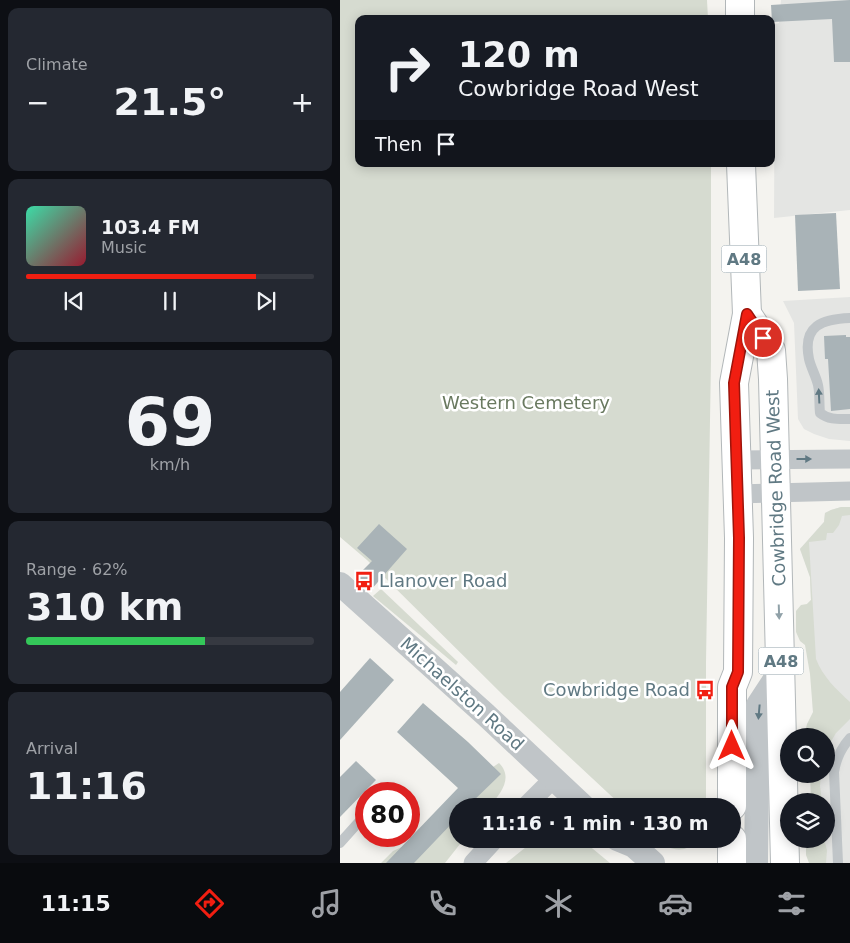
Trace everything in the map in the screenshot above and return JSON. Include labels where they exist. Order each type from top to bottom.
[{"type":"highway","points":[[740,0],[740,15]]},
{"type":"highway","name":"A48","points":[[732,798],[732,687],[738,672],[738,494],[734,383],[747,314],[741,167]]},
{"type":"highway","name":"Cowbridge Road West","points":[[747,314],[770,350],[774,408],[785,863]]},
{"type":"highway","points":[[732,848],[732,863]]},
{"type":"street","points":[[737,460],[850,459]]},
{"type":"street","points":[[738,494],[850,491]]},
{"type":"street","name":"Michaelston Road","points":[[341,587],[422,657],[575,798]]},
{"type":"street","points":[[756,863],[758,705],[781,670]]},
{"type":"street","points":[[534,798],[554,778]]},
{"type":"street","points":[[473,863],[487,848]]},
{"type":"street","points":[[619,848],[622,857],[628,863]]},
{"type":"street","points":[[636,848],[653,863]]},
{"type":"lane","points":[[850,318],[824,321],[809,336],[808,347],[809,359],[818,385],[820,413],[825,417],[833,419],[850,419]]},
{"type":"lane","points":[[838,863],[834,772],[836,760],[850,738]]},
{"type":"lane","points":[[340,843],[355,826]]},
{"type":"shaded area","points":[[781,0],[850,0],[850,210],[774,218],[775,24],[779,23]]},
{"type":"shaded area","points":[[850,297],[850,441],[829,439],[814,434],[804,429],[798,419],[794,323],[783,301]]},
{"type":"shaded area","points":[[850,507],[850,863],[810,863],[811,848],[835,848],[835,793],[811,793],[812,783],[835,783],[835,728],[822,728],[813,712],[807,604],[811,600],[810,577],[800,549],[824,522],[825,513],[831,510]]},
{"type":"green space","name":"Western Cemetery","points":[[340,0],[707,0],[708,15],[355,15],[355,167],[711,167],[711,360],[706,662],[706,798],[613,798],[504,696],[367,560],[340,537]]},
{"type":"green space","points":[[850,507],[850,515],[842,516],[839,525],[833,533],[827,533],[826,540],[809,542],[816,659],[826,677],[850,702],[850,719],[835,735],[835,728],[806,728],[813,712],[810,674],[805,645],[800,641],[796,632],[796,611],[801,605],[807,604],[811,600],[810,577],[800,549],[824,522],[825,513],[831,510]]},
{"type":"green space","points":[[381,589],[458,662],[456,665],[373,596]]},
{"type":"green space","points":[[499,763],[505,774],[504,786],[496,798],[461,798],[487,771]]},
{"type":"green space","points":[[810,783],[820,783],[821,793],[811,793]]},
{"type":"green space","points":[[449,811],[449,848],[457,848],[445,863],[381,863],[393,851],[402,847],[420,847],[420,838],[425,836]]},
{"type":"green space","points":[[525,848],[592,848],[610,863],[506,863]]},
{"type":"green space","points":[[670,848],[686,848],[678,850]]},
{"type":"green space","points":[[806,848],[826,848],[826,863],[809,863]]},
{"type":"building","points":[[850,0],[850,62],[834,62],[832,19],[775,22],[775,15],[772,15],[771,5]]},
{"type":"building","points":[[836,213],[840,289],[798,291],[795,215]]},
{"type":"building","points":[[846,335],[846,337],[850,337],[850,409],[831,411],[828,359],[825,359],[824,336]]},
{"type":"building","points":[[379,524],[407,549],[370,591],[355,578],[372,561],[357,548]]},
{"type":"building","points":[[370,658],[394,680],[340,740],[340,692]]},
{"type":"building","points":[[423,703],[501,774],[476,798],[449,798],[449,826],[414,863],[386,863],[401,847],[420,847],[420,828],[458,788],[397,732]]},
{"type":"building","points":[[356,761],[376,780],[374,782],[355,782],[355,802],[340,817],[340,777]]},
{"type":"place","name":"Llanover Road","points":[[364,581]]},
{"type":"place","name":"Cowbridge Road","points":[[705,690]]},
{"type":"route","points":[[732,746],[732,687],[738,672],[739,538],[734,383],[747,314],[763,338]]}]
